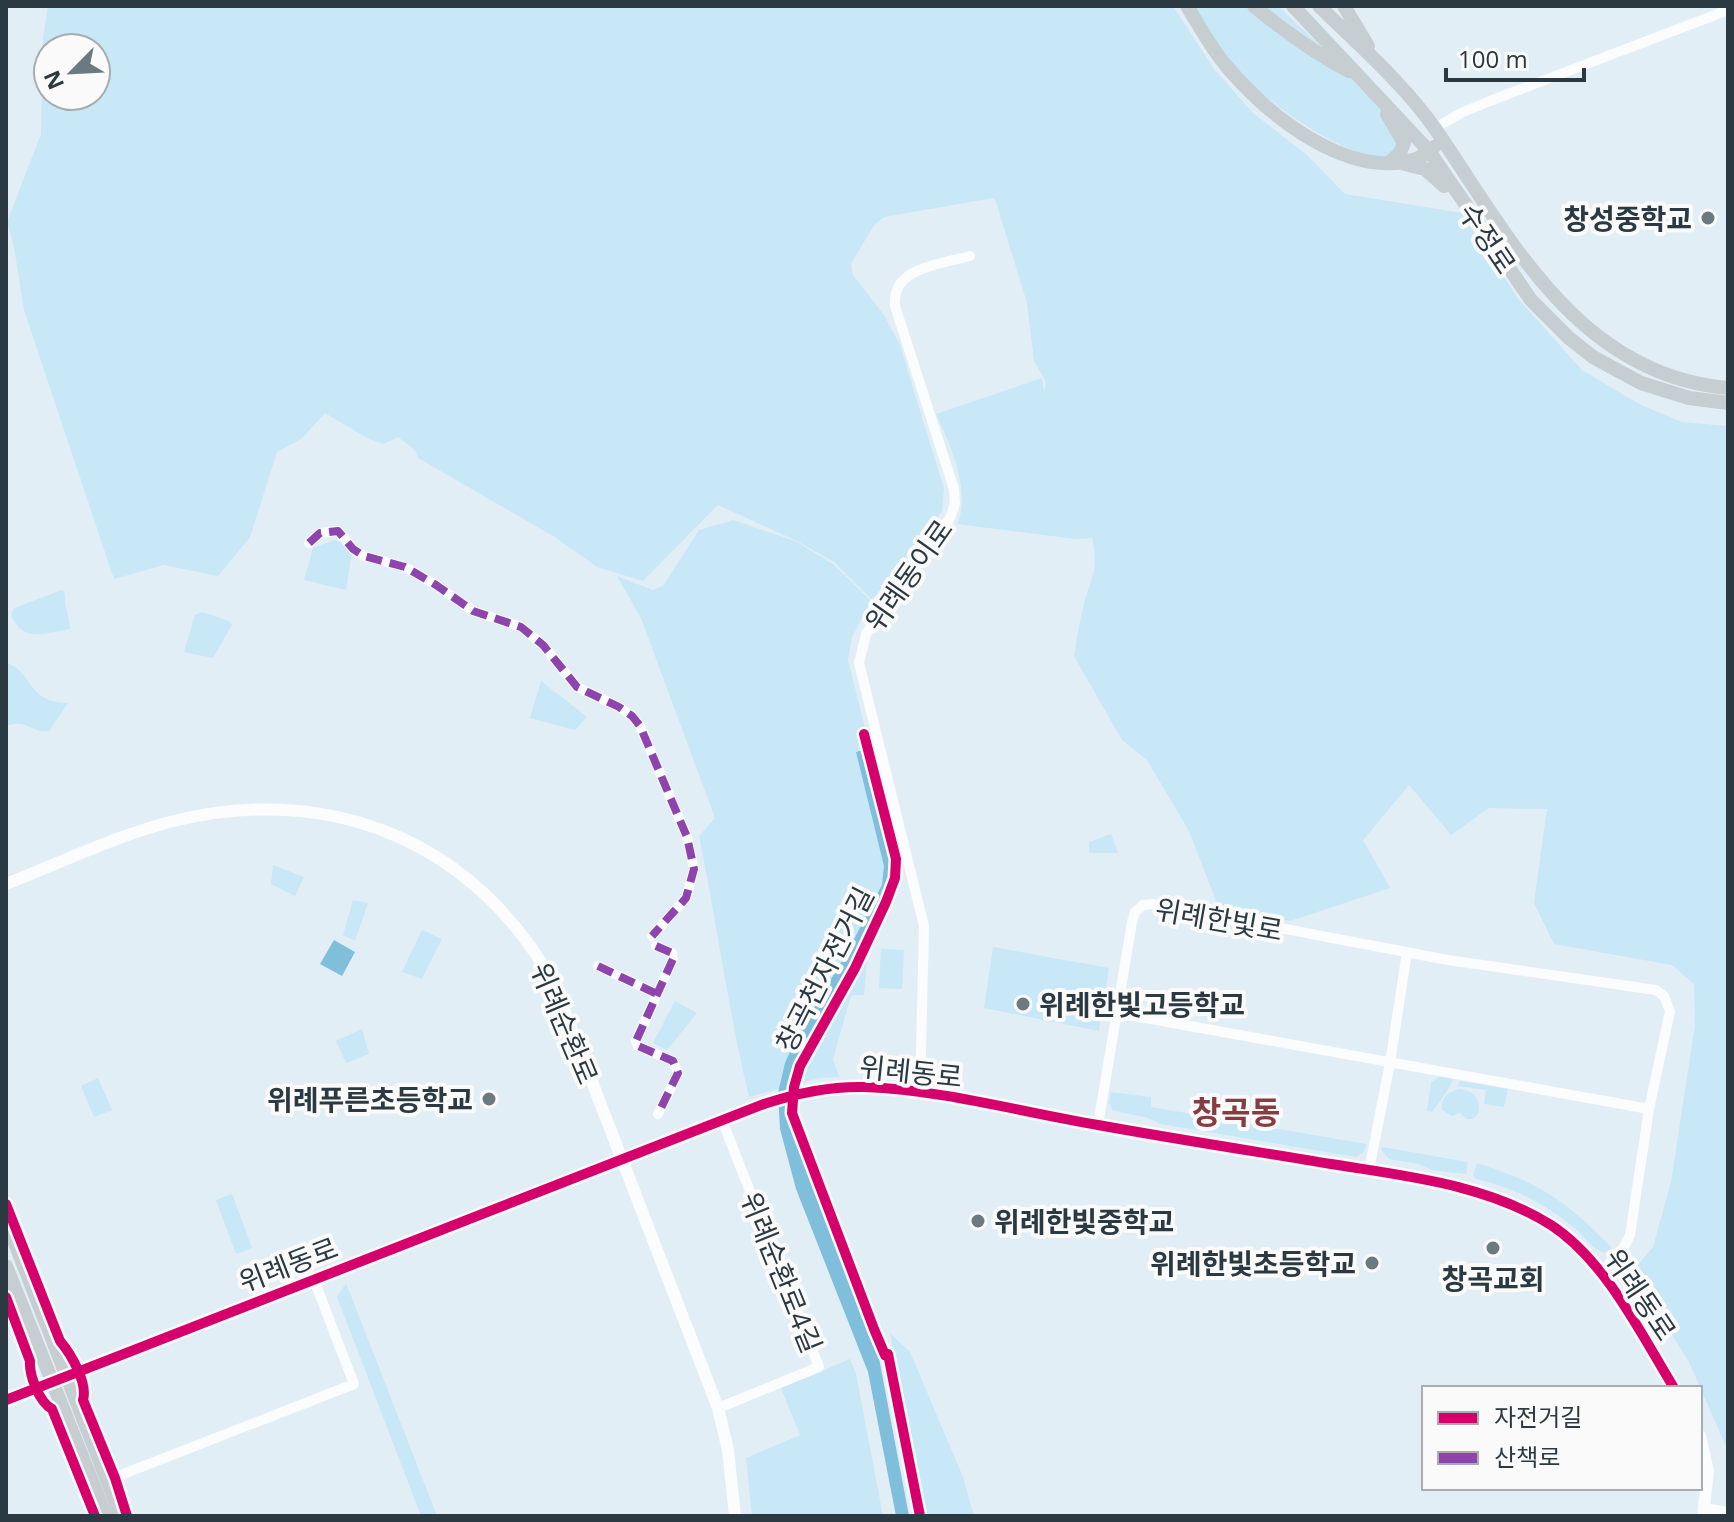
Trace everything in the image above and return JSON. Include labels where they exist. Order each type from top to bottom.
[{"type":"main road","points":[[1187,6],[1229,70],[1292,125],[1336,152],[1356,159],[1425,169],[1466,206]]},
{"type":"main road","points":[[1254,6],[1287,34],[1361,77]]},
{"type":"main road","name":"수정로","points":[[1293,6],[1425,146],[1531,300],[1569,338],[1593,357],[1641,383],[1689,398],[1728,403]]},
{"type":"main road","name":"수정로","points":[[1319,6],[1378,64],[1435,128],[1536,276],[1574,317],[1626,356],[1665,375],[1703,386],[1728,388]]},
{"type":"main road","points":[[1344,6],[1378,64]]},
{"type":"main road","points":[[1375,93],[1404,143],[1400,153],[1388,163]]},
{"type":"main road","points":[[1388,163],[1416,159],[1435,128]]},
{"type":"main road","points":[[1425,146],[1443,142]]},
{"type":"main road","points":[[6,1220],[121,1516]]},
{"type":"main road","points":[[6,1266],[106,1516]]},
{"type":"street","points":[[1435,128],[1490,101],[1728,10]]},
{"type":"street","name":"위례동이로","points":[[920,1092],[924,926],[859,663],[866,634],[950,518],[955,504],[954,489],[893,294],[899,281],[912,273],[970,256]]},
{"type":"street","points":[[309,543],[320,533],[338,531],[353,549],[364,556],[405,567],[473,611],[521,627],[543,645],[577,687],[607,700],[632,716],[645,734],[687,837],[694,869],[686,898],[654,941],[672,953],[673,959],[636,1041],[638,1046],[673,1061],[678,1073],[658,1114]]},
{"type":"street","name":"창곡천자전거길","points":[[794,1087],[800,1066],[855,968],[895,878],[896,859],[864,734]]},
{"type":"street","name":"위례순환로","points":[[6,884],[151,827],[199,815],[256,809],[303,810],[364,823],[432,854],[473,884],[518,927],[555,986],[718,1408],[728,1450],[735,1516]]},
{"type":"street","name":"위례한빛로","points":[[1098,1125],[1132,922],[1135,912],[1143,905],[1153,904],[1407,952],[1656,990],[1664,996],[1670,1011],[1649,1109],[1630,1235],[1624,1247],[1601,1273]]},
{"type":"street","points":[[1369,1170],[1407,952]]},
{"type":"street","points":[[598,966],[657,994]]},
{"type":"street","points":[[1118,1013],[1649,1109]]},
{"type":"street","name":"위례동로","points":[[6,1400],[749,1110],[803,1092],[865,1087],[920,1092],[1369,1170],[1468,1189],[1509,1204],[1551,1225],[1580,1249],[1601,1273],[1673,1386]]},
{"type":"street","name":"위례순환로4길","points":[[718,1408],[819,1367],[722,1120]]},
{"type":"street","points":[[108,1480],[354,1384],[314,1280]]},
{"type":"street","points":[[1702,1445],[1708,1471],[1704,1512],[1728,1512]]},
{"type":"shaded area","points":[[48,6],[1173,6],[1214,69],[1253,113],[1308,156],[1345,194],[1462,213],[1519,300],[1582,370],[1639,404],[1682,422],[1728,426],[1728,1451],[1702,1386],[1635,1276],[1636,1267],[1653,1247],[1671,1182],[1695,1025],[1694,984],[1672,965],[1554,944],[1534,903],[1547,809],[1489,808],[1451,835],[1409,785],[1363,840],[1390,888],[1290,921],[1218,906],[1189,831],[1147,760],[1122,740],[1074,656],[1094,570],[1092,538],[1076,539],[957,524],[961,512],[961,483],[936,414],[1042,378],[1044,393],[1046,382],[1034,361],[1027,303],[993,198],[884,217],[875,224],[851,263],[853,275],[884,315],[900,345],[944,489],[942,512],[872,600],[834,562],[795,540],[718,505],[643,581],[597,567],[555,537],[418,458],[415,450],[398,437],[384,444],[369,439],[325,413],[301,439],[277,452],[250,537],[218,576],[164,565],[114,579],[24,310],[7,222],[41,134],[41,112],[112,112],[112,32],[44,32]]},
{"type":"shaded area","points":[[1193,6],[1278,6],[1369,92],[1401,131],[1402,149],[1382,157],[1362,154],[1296,119],[1238,72]]},
{"type":"shaded area","points":[[733,520],[795,541],[833,564],[871,601],[852,637],[848,660],[899,863],[869,942],[864,995],[853,995],[850,999],[833,1059],[839,1077],[819,1078],[749,1097],[699,836],[715,818],[641,618],[617,576],[653,590],[663,586],[699,530]]},
{"type":"shaded area","points":[[334,540],[346,544],[352,552],[346,590],[304,580],[313,548]]},
{"type":"shaded area","points":[[62,590],[70,629],[43,634],[21,630],[11,614],[14,608]]},
{"type":"shaded area","points":[[202,612],[229,621],[232,625],[213,658],[184,652],[195,615]]},
{"type":"shaded area","points":[[6,663],[21,672],[44,697],[68,703],[49,731],[19,724],[6,726]]},
{"type":"shaded area","points":[[541,681],[587,717],[575,730],[530,718]]},
{"type":"shaded area","points":[[1111,834],[1118,853],[1089,853],[1089,842]]},
{"type":"shaded area","points":[[273,865],[304,877],[295,896],[271,884]]},
{"type":"shaded area","points":[[353,900],[368,903],[355,941],[343,935]]},
{"type":"shaded area","points":[[422,930],[442,939],[422,979],[402,972]]},
{"type":"shaded area","points":[[993,947],[1109,968],[1099,1031],[984,1008]]},
{"type":"shaded area","points":[[881,949],[904,950],[902,989],[879,988]]},
{"type":"shaded area","points":[[675,1001],[697,1013],[667,1050],[653,1043]]},
{"type":"shaded area","points":[[362,1029],[369,1054],[346,1063],[336,1041]]},
{"type":"shaded area","points":[[1440,1077],[1453,1079],[1432,1112],[1427,1111],[1431,1082]]},
{"type":"shaded area","points":[[98,1078],[112,1110],[94,1117],[81,1086]]},
{"type":"shaded area","points":[[1460,1081],[1508,1089],[1504,1107],[1484,1104],[1486,1090],[1457,1086]]},
{"type":"shaded area","points":[[1460,1089],[1473,1094],[1479,1104],[1479,1113],[1473,1119],[1467,1119],[1460,1113],[1452,1116],[1442,1110],[1446,1096]]},
{"type":"shaded area","points":[[1111,1092],[1151,1097],[1151,1107],[1366,1144],[1364,1152],[1356,1157],[1161,1124],[1112,1110],[1109,1102]]},
{"type":"shaded area","points":[[1382,1147],[1468,1162],[1466,1174],[1432,1170],[1419,1164],[1389,1159]]},
{"type":"shaded area","points":[[1477,1163],[1519,1178],[1551,1195],[1580,1217],[1612,1248],[1604,1253],[1599,1251],[1571,1225],[1538,1202],[1502,1186],[1476,1179],[1473,1175]]},
{"type":"shaded area","points":[[232,1194],[252,1248],[236,1254],[216,1200]]},
{"type":"shaded area","points":[[346,1283],[437,1516],[421,1516],[337,1297]]},
{"type":"shaded area","points":[[890,1333],[910,1352],[963,1477],[974,1516],[926,1516]]},
{"type":"shaded area","points":[[850,1359],[856,1374],[883,1516],[752,1516],[746,1458],[800,1435],[781,1388]]},
{"type":"water","points":[[864,750],[890,862],[888,888],[852,967],[805,1042],[788,1087],[789,1114],[813,1188],[878,1353],[909,1516],[896,1516],[868,1372],[796,1189],[780,1129],[778,1093],[785,1063],[882,885],[884,866],[856,752]]},
{"type":"water","points":[[334,940],[355,952],[342,976],[320,964]]},
{"type":"marked path","points":[[309,543],[320,533],[338,531],[353,549],[364,556],[405,567],[473,611],[521,627],[543,645],[577,687],[632,716],[640,726],[687,837],[694,869],[686,898],[652,936]]},
{"type":"marked path","points":[[656,946],[672,953],[673,959],[636,1041],[638,1046],[673,1061],[678,1073],[658,1114]]},
{"type":"marked path","points":[[598,966],[657,994]]},
{"type":"cycle path","points":[[864,734],[896,859],[895,878],[855,968],[800,1066],[792,1113],[874,1329],[885,1355],[888,1354],[920,1516]]},
{"type":"cycle path","points":[[6,1400],[764,1104],[813,1091],[852,1087],[953,1097],[1069,1120],[1416,1178],[1500,1200],[1551,1225],[1588,1258],[1620,1299],[1673,1386]]},
{"type":"cycle path","points":[[6,1204],[60,1341],[81,1377],[83,1400],[127,1516]]},
{"type":"cycle path","points":[[6,1297],[30,1361],[36,1388],[52,1409],[95,1516]]},
{"type":"place","name":"창성중학교","points":[[1708,218]]},
{"type":"place","name":"위례한빛고등학교","points":[[1023,1004]]},
{"type":"place","name":"위례푸른초등학교","points":[[489,1099]]},
{"type":"place","name":"위례한빛중학교","points":[[978,1221]]},
{"type":"place","name":"창곡교회","points":[[1493,1248]]},
{"type":"place","name":"위례한빛초등학교","points":[[1372,1263]]},
{"type":"district","name":"창곡동","points":[[1236,1111]]}]
